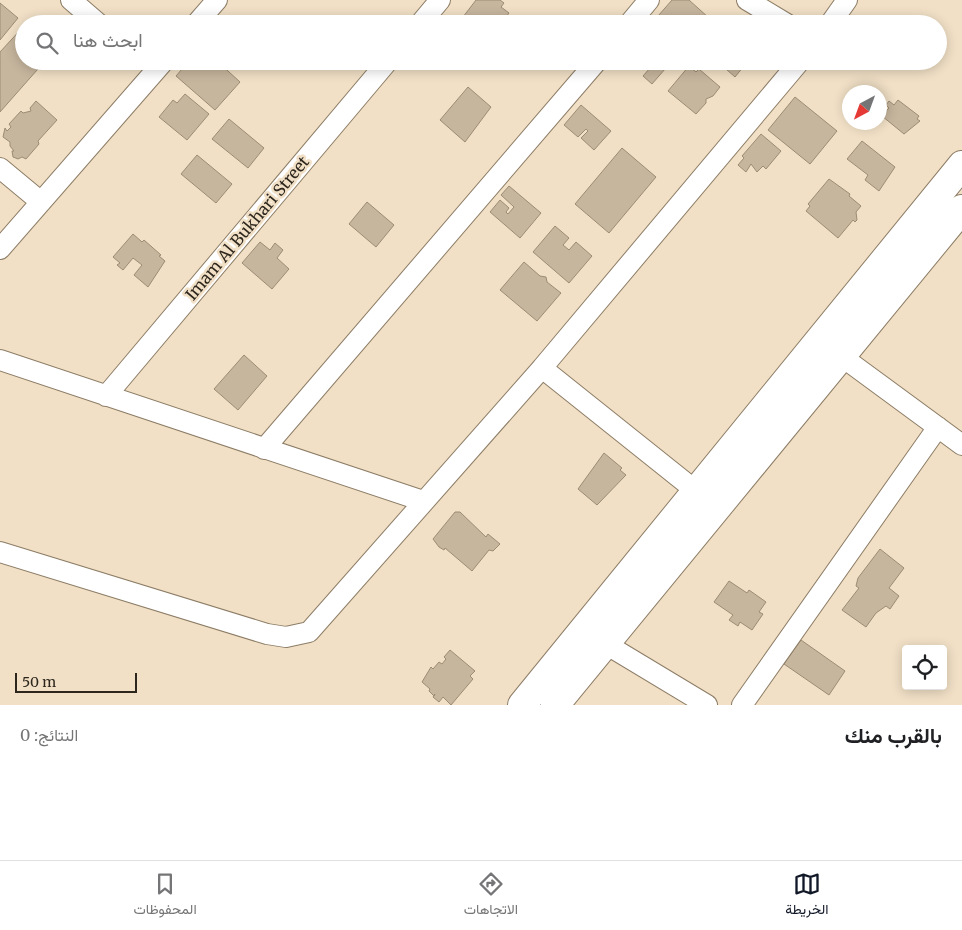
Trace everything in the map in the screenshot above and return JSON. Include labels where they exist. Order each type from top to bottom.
[{"type":"main road","points":[[522,705],[695,490],[962,165]]},
{"type":"main road","points":[[555,705],[962,209]]},
{"type":"street","points":[[71,0],[88,15]]},
{"type":"street","points":[[204,15],[217,0]]},
{"type":"street","points":[[428,15],[440,0]]},
{"type":"street","points":[[636,15],[649,0]]},
{"type":"street","points":[[746,0],[772,15]]},
{"type":"street","points":[[836,15],[847,0]]},
{"type":"street","points":[[0,249],[151,70]]},
{"type":"street","name":"Imam Al Bukhari Street","points":[[106,396],[380,70]]},
{"type":"street","points":[[264,449],[589,70]]},
{"type":"street","points":[[0,552],[268,634],[286,638],[309,632],[320,622],[423,501],[542,368],[792,70]]},
{"type":"street","points":[[0,168],[41,202]]},
{"type":"street","points":[[841,356],[962,445]]},
{"type":"street","points":[[0,360],[423,501]]},
{"type":"street","points":[[542,368],[716,507]]},
{"type":"street","points":[[742,705],[938,428]]},
{"type":"street","points":[[604,643],[708,705]]},
{"type":"building","points":[[476,0],[500,0],[504,3],[501,7],[509,13],[508,15],[465,15]]},
{"type":"building","points":[[672,0],[689,0],[706,15],[659,15]]},
{"type":"building","points":[[0,3],[15,16],[15,22],[0,40]]},
{"type":"building","points":[[15,36],[15,70],[37,70],[0,112],[0,52]]},
{"type":"building","points":[[181,70],[227,70],[240,82],[215,110],[176,76]]},
{"type":"building","points":[[648,70],[664,70],[652,84],[643,76]]},
{"type":"building","points":[[686,70],[694,70],[696,72],[700,70],[720,87],[713,96],[706,99],[706,103],[696,114],[668,91]]},
{"type":"building","points":[[727,70],[741,70],[735,77]]},
{"type":"building","points":[[468,87],[491,107],[465,142],[440,120]]},
{"type":"building","points":[[185,94],[209,114],[187,140],[159,117],[173,100],[177,103]]},
{"type":"building","points":[[795,97],[837,131],[810,164],[768,130]]},
{"type":"building","points":[[898,100],[919,116],[917,119],[920,121],[904,134],[887,120],[887,110],[889,108],[887,104],[889,101],[894,105]]},
{"type":"building","points":[[36,101],[57,120],[38,141],[39,144],[26,159],[22,157],[18,159],[13,157],[12,151],[14,151],[10,146],[10,142],[3,137],[5,128],[7,131],[11,127],[9,124],[21,111],[23,113],[31,111],[30,108]]},
{"type":"building","points":[[581,105],[611,131],[594,150],[581,138],[588,131],[586,129],[578,137],[564,125]]},
{"type":"building","points":[[229,119],[264,148],[248,168],[212,139]]},
{"type":"building","points":[[761,134],[781,151],[766,169],[763,166],[757,172],[751,164],[746,172],[738,165],[744,158],[742,156]]},
{"type":"building","points":[[862,141],[895,167],[879,191],[865,180],[868,175],[847,159]]},
{"type":"building","points":[[622,148],[656,177],[609,233],[575,204]]},
{"type":"building","points":[[197,155],[232,184],[216,203],[181,174]]},
{"type":"building","points":[[829,179],[850,194],[849,196],[861,206],[856,212],[857,220],[855,222],[853,220],[838,238],[806,211],[810,206],[808,204]]},
{"type":"building","points":[[509,186],[541,213],[520,238],[490,212],[500,200],[509,208],[506,212],[508,214],[514,207],[501,195]]},
{"type":"building","points":[[367,202],[394,225],[376,247],[349,224]]},
{"type":"building","points":[[555,226],[569,238],[563,245],[569,250],[576,242],[592,256],[569,283],[533,252]]},
{"type":"building","points":[[133,234],[142,242],[144,240],[165,261],[148,287],[134,275],[142,265],[133,258],[123,270],[117,265],[120,263],[113,257]]},
{"type":"building","points":[[260,242],[270,250],[275,243],[283,250],[277,258],[289,269],[272,289],[242,263]]},
{"type":"building","points":[[524,262],[540,276],[546,277],[547,282],[561,293],[537,321],[500,290]]},
{"type":"building","points":[[244,355],[267,376],[238,410],[214,389]]},
{"type":"building","points":[[604,453],[622,468],[620,470],[626,475],[597,505],[578,489]]},
{"type":"building","points":[[455,512],[460,512],[486,537],[488,534],[500,544],[493,551],[489,550],[472,571],[445,548],[444,550],[439,547],[433,539]]},
{"type":"building","points":[[880,549],[904,568],[889,588],[899,596],[890,609],[886,606],[876,613],[866,627],[842,610],[859,588],[856,586],[858,578]]},
{"type":"building","points":[[729,581],[747,593],[749,590],[766,602],[759,612],[763,614],[752,630],[740,622],[738,626],[729,620],[733,615],[714,602]]},
{"type":"building","points":[[801,640],[845,671],[829,695],[784,664]]},
{"type":"building","points":[[450,650],[475,671],[470,676],[473,679],[451,705],[443,697],[439,702],[429,691],[430,689],[422,682],[431,667],[433,669],[439,662],[442,664],[446,659],[444,657]]}]
